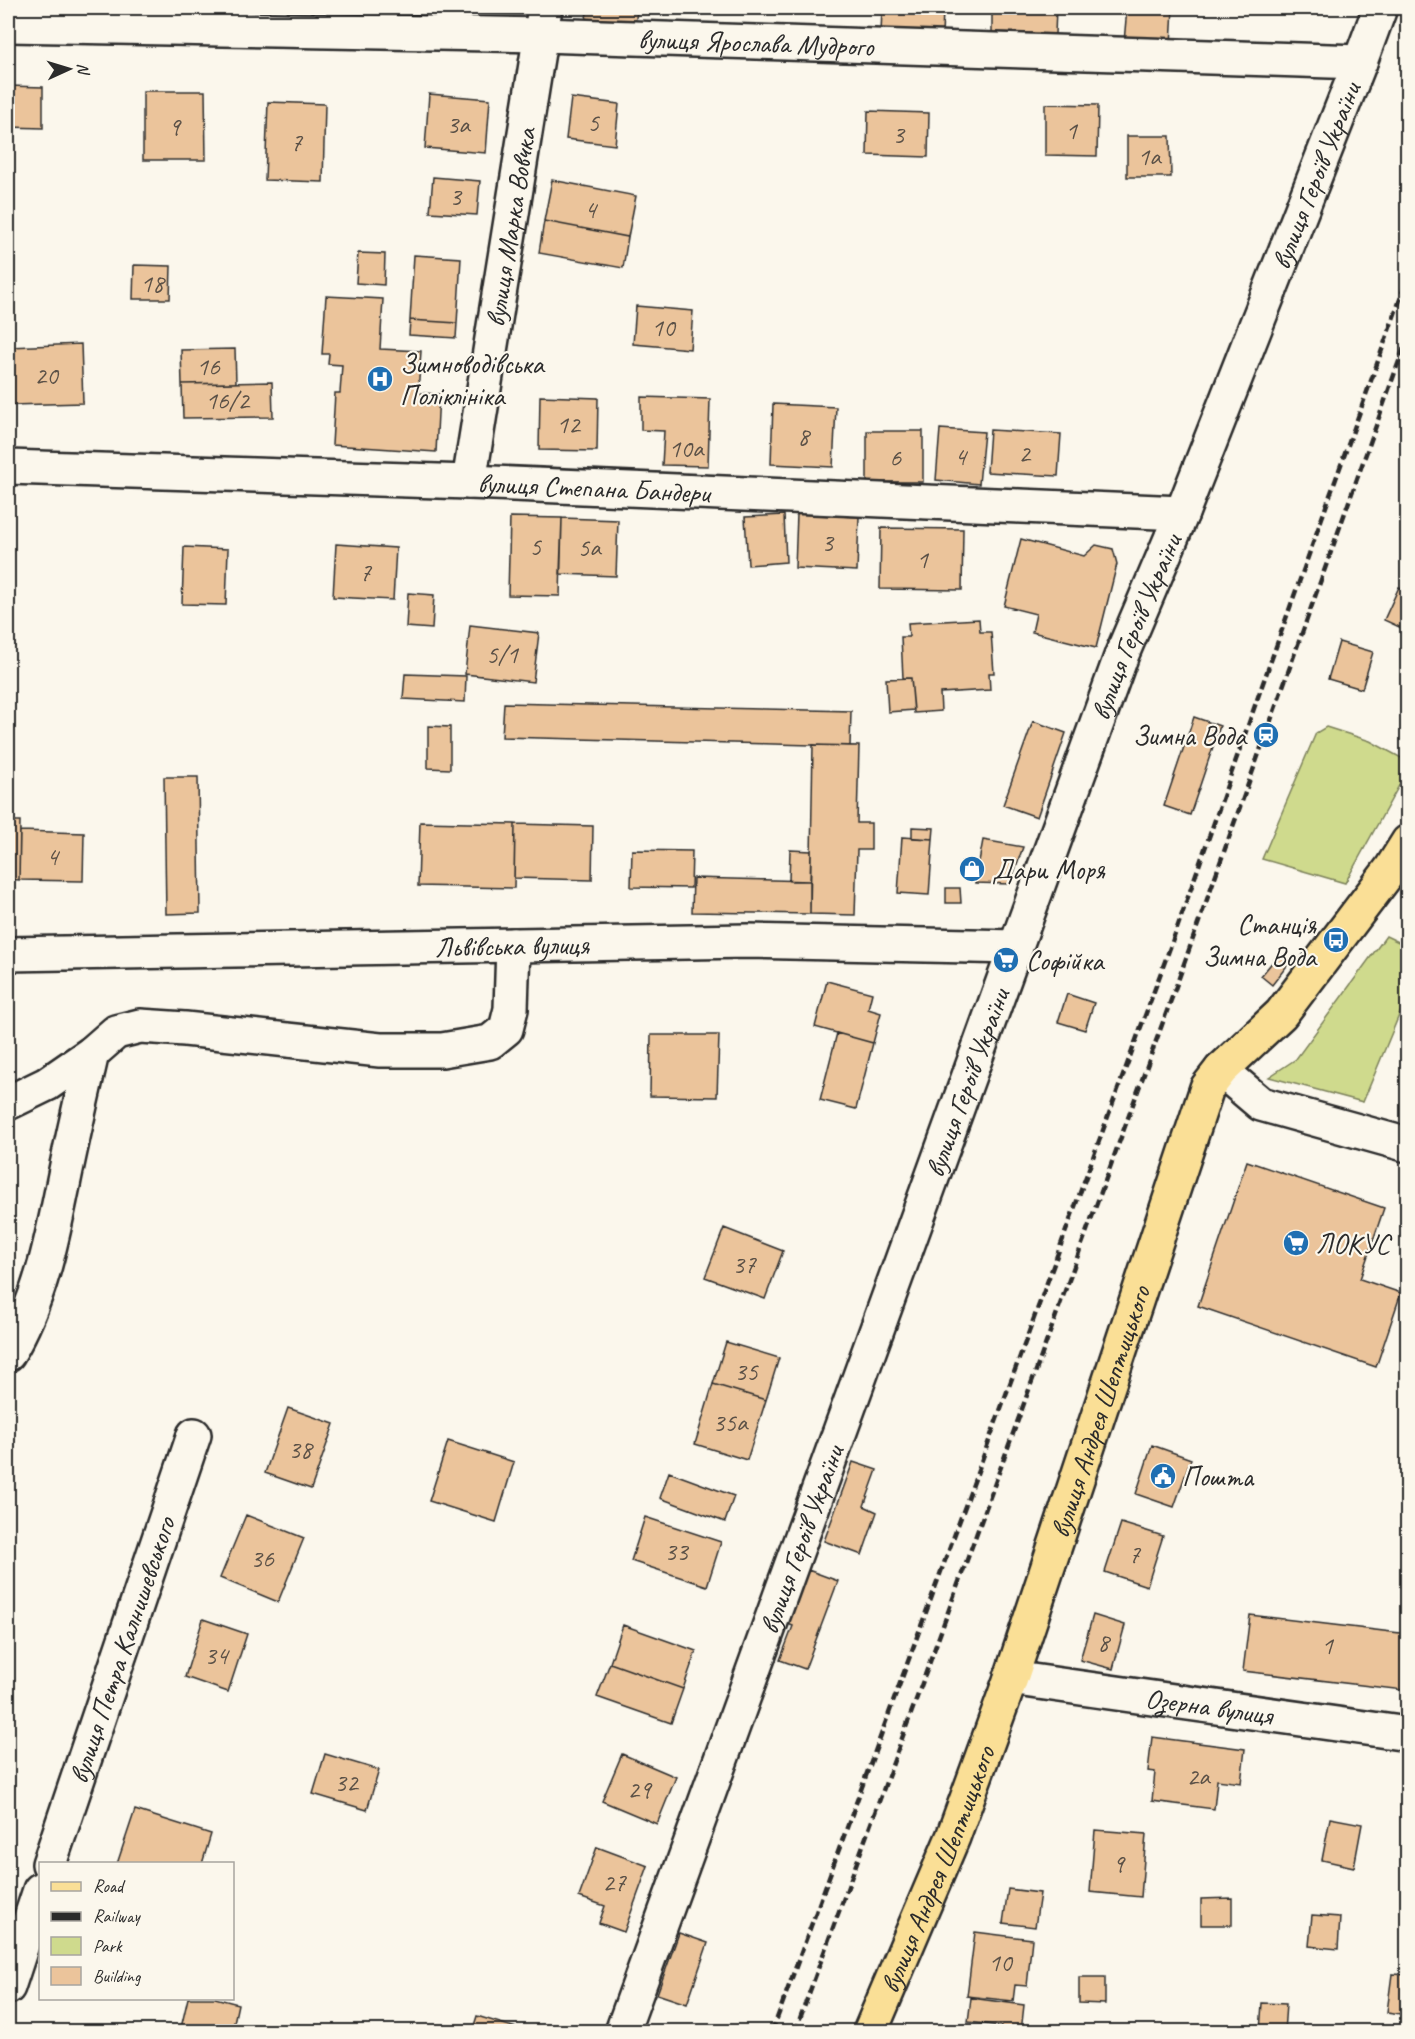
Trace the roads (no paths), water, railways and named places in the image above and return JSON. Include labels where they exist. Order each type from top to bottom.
[{"type":"main road","name":"вулиця Андрея Шептицького","points":[[870,2031],[953,1837],[1011,1678],[1207,1088],[1221,1070],[1281,1014],[1402,862]]},
{"type":"street","name":"вулиця Героїв України","points":[[622,2031],[1122,654],[1182,513],[1380,8]]},
{"type":"street","name":"вулиця Ярослава Мудрого","points":[[8,25],[543,21],[1360,62]]},
{"type":"street","name":"вулиця Марка Вовчка","points":[[469,482],[543,21]]},
{"type":"street","name":"вулиця Степана Бандери","points":[[8,467],[469,482],[1182,513]]},
{"type":"street","name":"Львівська вулиця","points":[[8,954],[748,941],[1016,946]]},
{"type":"street","points":[[8,1103],[47,1084],[92,1053],[116,1032],[140,1026],[380,1050],[442,1050],[490,1042],[506,1029],[511,1009],[513,945]]},
{"type":"street","points":[[8,1354],[23,1329],[37,1293],[92,1053]]},
{"type":"street","points":[[1221,1070],[1262,1104],[1407,1145]]},
{"type":"street","name":"вулиця Петра Калнишевського","points":[[49,1862],[194,1435]]},
{"type":"street","name":"Озерна вулиця","points":[[1011,1678],[1407,1734]]},
{"type":"street","points":[[8,1987],[39,1893]]},
{"type":"railway","points":[[772,2032],[1175,934],[1408,277]]},
{"type":"railway","points":[[795,2032],[1175,989],[1408,336]]},
{"type":"place","name":"Зимноводівська Поліклініка","points":[[380,379]]},
{"type":"place","name":"Зимна Вода","points":[[1266,735]]},
{"type":"place","name":"Дари Моря","points":[[972,869]]},
{"type":"place","name":"Станція Зимна Вода","points":[[1336,940]]},
{"type":"place","name":"Софійка","points":[[1006,960]]},
{"type":"place","name":"ЛОКУС","points":[[1296,1243]]},
{"type":"place","name":"Пошта","points":[[1163,1476]]}]
